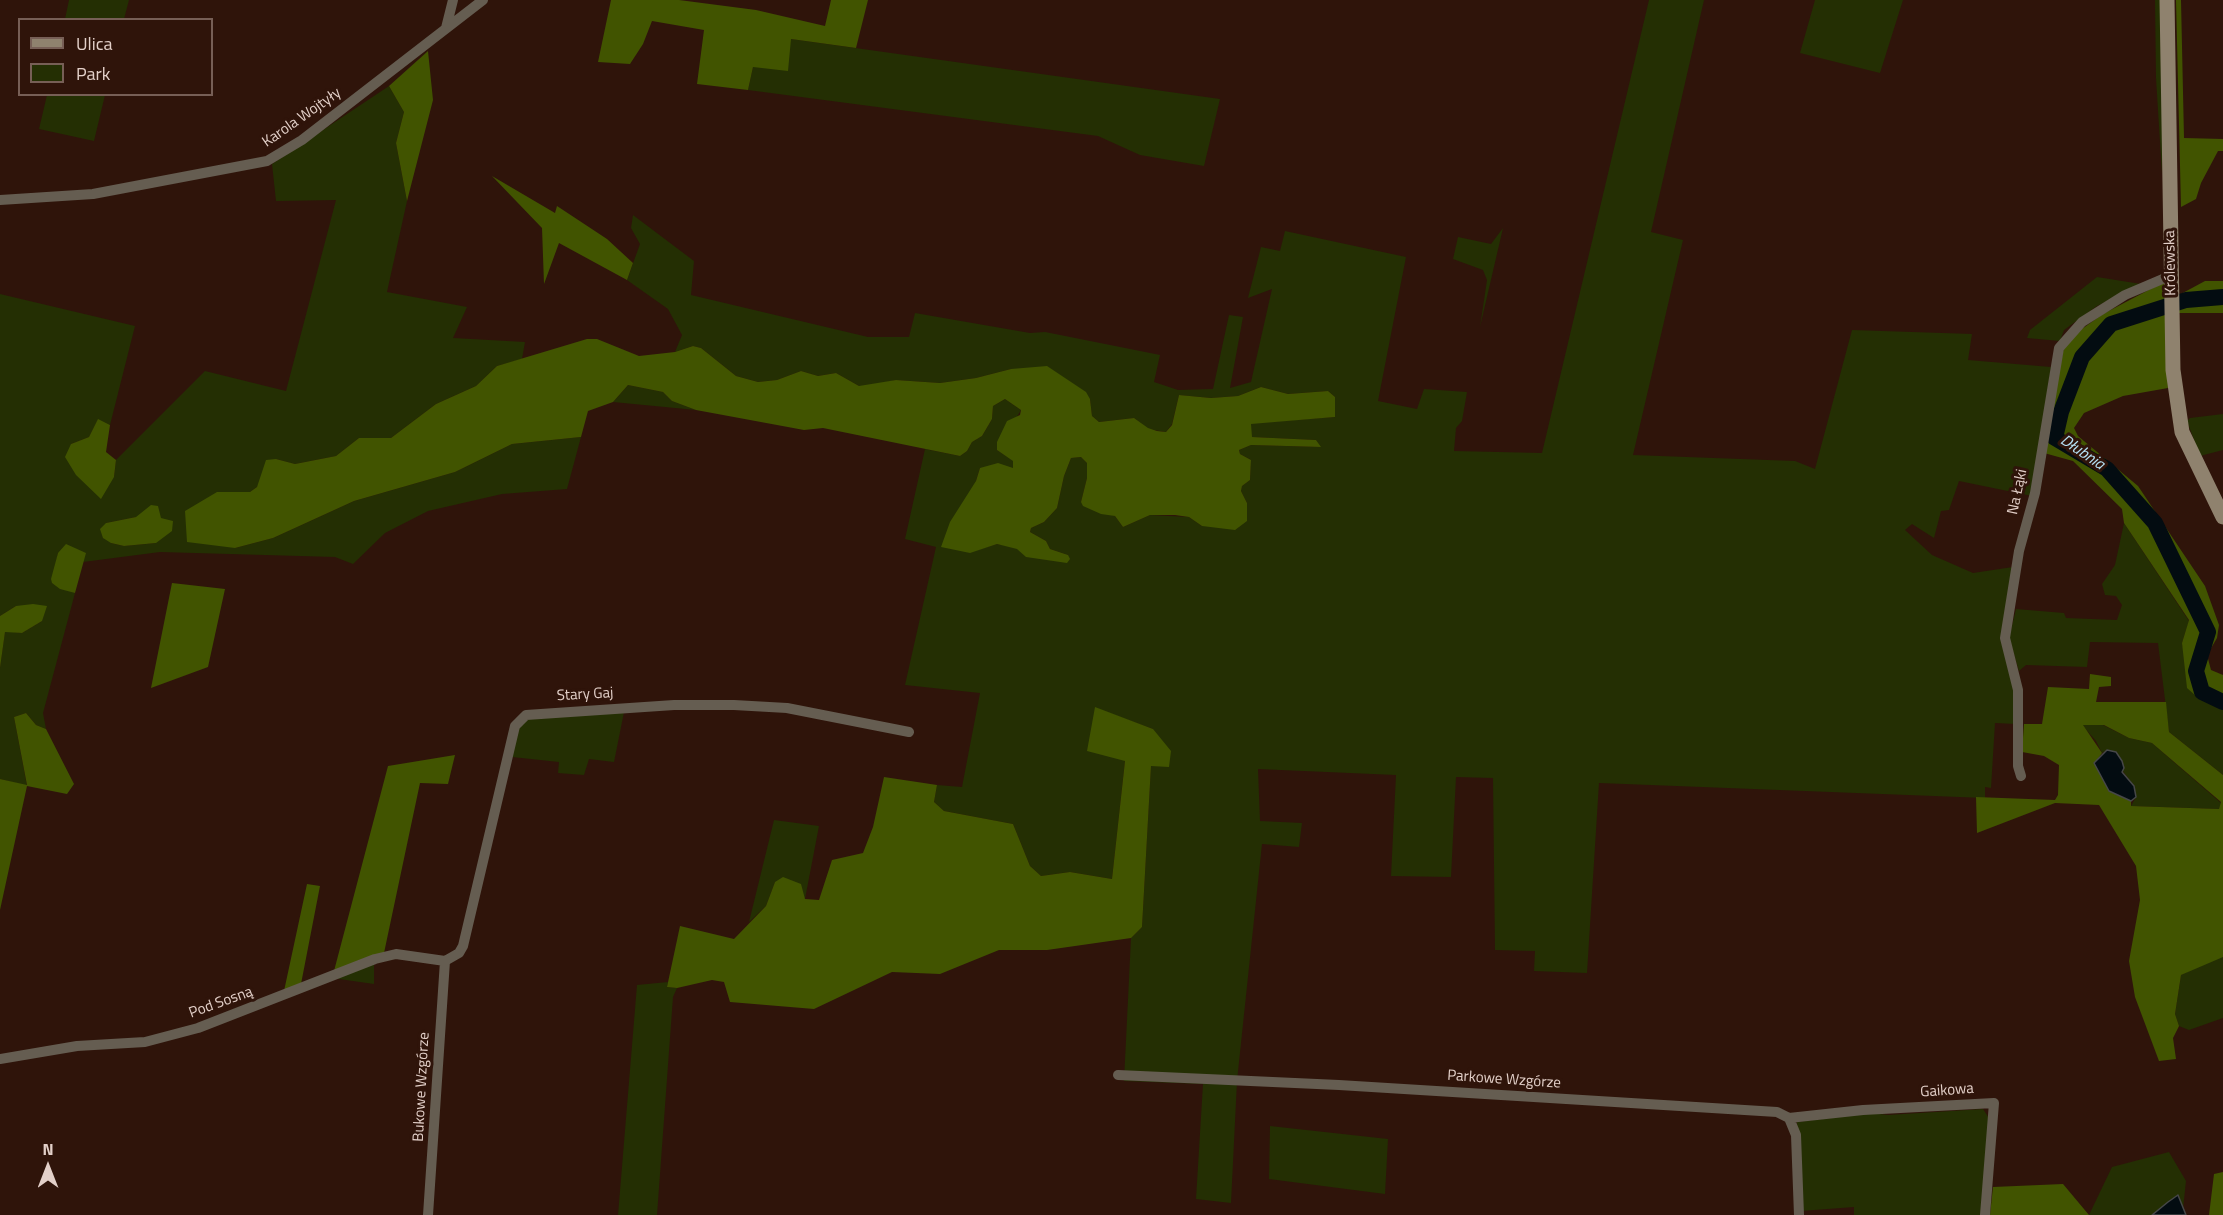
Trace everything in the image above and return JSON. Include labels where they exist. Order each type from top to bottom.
[{"type":"street","points":[[447,28],[453,0]]},
{"type":"street","name":"Karola Wojtyły","points":[[0,200],[93,194],[267,161],[302,140],[483,0]]},
{"type":"street","name":"Królewska","points":[[2167,0],[2173,370],[2182,432],[2223,517]]},
{"type":"street","name":"Na Łąki","points":[[2021,776],[2018,766],[2018,690],[2005,638],[2019,551],[2035,494],[2059,348],[2082,322],[2125,295],[2172,280]]},
{"type":"street","name":"Stary Gaj","points":[[445,961],[450,960],[463,946],[515,726],[526,715],[674,705],[734,705],[787,708],[909,732]]},
{"type":"street","name":"Pod Sosną","points":[[0,1059],[77,1046],[145,1042],[198,1028],[375,959],[396,954],[445,961]]},
{"type":"street","name":"Bukowe Wzgórze","points":[[429,1215],[445,961]]},
{"type":"street","name":"Parkowe Wzgórze","points":[[1118,1075],[1339,1085],[1778,1112],[1789,1118]]},
{"type":"street","name":"Gaikowa","points":[[1789,1118],[1863,1110],[1994,1103],[1985,1215]]},
{"type":"street","points":[[1789,1118],[1796,1135],[1799,1215]]},
{"type":"green space","points":[[69,0],[129,0],[124,18],[65,18]]},
{"type":"green space","points":[[611,0],[679,0],[756,10],[825,26],[831,0],[868,0],[856,48],[791,39],[788,71],[753,67],[748,90],[697,84],[704,30],[652,21],[643,44],[630,64],[598,62]]},
{"type":"green space","points":[[1649,0],[1704,0],[1651,232],[1683,240],[1633,455],[1795,461],[1815,469],[1852,330],[1972,334],[1968,360],[2051,367],[2032,496],[1959,481],[1949,510],[1941,511],[1934,538],[1912,524],[1905,530],[1932,555],[1973,573],[2013,567],[2001,641],[2015,691],[2016,724],[1995,723],[1991,788],[1985,787],[1985,798],[1599,783],[1587,973],[1534,971],[1535,951],[1495,950],[1493,778],[1456,777],[1451,877],[1391,876],[1396,775],[1258,769],[1260,821],[1302,823],[1299,847],[1262,844],[1237,1081],[1231,1203],[1196,1199],[1203,1084],[1124,1081],[1131,938],[1142,927],[1153,729],[1095,708],[1125,761],[1112,879],[1070,872],[1041,876],[1030,866],[1013,824],[944,811],[934,802],[937,785],[962,787],[980,693],[905,685],[936,547],[905,539],[925,449],[960,456],[967,451],[972,442],[982,436],[992,419],[993,406],[1005,399],[1021,410],[997,450],[1014,461],[1013,469],[980,468],[976,481],[970,552],[997,544],[1068,555],[1050,549],[1046,541],[1030,532],[1031,528],[1044,522],[1057,508],[1064,476],[1071,458],[1081,457],[1087,463],[1087,478],[1081,502],[1115,516],[1123,527],[1150,515],[1189,517],[1202,526],[1247,503],[1241,491],[1242,486],[1250,480],[1251,460],[1240,454],[1239,450],[1251,445],[1320,447],[1316,440],[1251,437],[1251,423],[1335,417],[1335,397],[1328,391],[1288,394],[1261,387],[1238,396],[1211,398],[1179,395],[1172,424],[1166,432],[1148,429],[1134,418],[1099,422],[1092,416],[1090,399],[1011,369],[976,378],[940,383],[896,380],[868,387],[859,386],[836,373],[818,376],[801,371],[777,380],[758,382],[736,376],[701,348],[693,346],[675,352],[682,335],[668,309],[627,280],[640,244],[631,228],[633,215],[694,261],[691,295],[868,337],[909,337],[915,313],[1030,333],[1045,332],[1160,355],[1154,382],[1178,390],[1213,389],[1229,315],[1243,317],[1230,388],[1251,382],[1272,289],[1248,298],[1261,247],[1280,251],[1285,231],[1406,257],[1378,401],[1417,409],[1424,389],[1467,392],[1462,421],[1456,428],[1454,451],[1542,453]]},
{"type":"green space","points":[[1815,0],[1903,0],[1880,73],[1800,53]]},
{"type":"green space","points":[[2155,0],[2162,0],[2162,174],[2156,78]]},
{"type":"green space","points":[[2176,0],[2181,0],[2184,138],[2223,139],[2223,151],[2218,151],[2201,183],[2196,199],[2181,207]]},
{"type":"green space","points":[[791,39],[1220,99],[1204,166],[1140,155],[1098,136],[748,90],[753,67]]},
{"type":"green space","points":[[428,51],[433,100],[407,201],[396,143],[404,112],[389,86]]},
{"type":"green space","points":[[389,86],[404,112],[396,143],[407,201],[387,292],[467,307],[453,338],[525,342],[522,359],[497,366],[476,386],[436,404],[391,438],[359,438],[336,456],[295,464],[276,459],[257,487],[250,492],[217,492],[235,548],[273,538],[354,501],[455,472],[512,444],[581,437],[567,489],[502,494],[428,511],[385,533],[353,564],[335,557],[160,552],[83,562],[85,553],[58,553],[52,583],[75,593],[43,713],[46,729],[36,725],[26,713],[14,717],[27,786],[0,779],[0,668],[5,631],[22,633],[42,621],[16,606],[0,616],[0,294],[135,326],[110,425],[98,420],[89,437],[71,444],[114,477],[116,460],[205,371],[286,391],[336,200],[276,201],[272,164]],"holes":[[[136,517],[156,543],[124,546],[111,543],[106,523]]]},
{"type":"green space","points":[[47,96],[105,96],[94,141],[39,129]]},
{"type":"green space","points":[[492,176],[555,213],[557,206],[607,239],[633,263],[627,280],[559,243],[544,284],[542,228]]},
{"type":"green space","points":[[1503,228],[1480,327],[1487,280],[1483,270],[1453,259],[1458,237],[1491,244]]},
{"type":"green space","points":[[2097,277],[2141,284],[2097,306],[2064,330],[2060,341],[2027,338],[2030,330]]},
{"type":"green space","points":[[2205,281],[2223,281],[2223,313],[2179,313],[2179,295]]},
{"type":"green space","points":[[2164,282],[2168,388],[2123,396],[2084,413],[2074,428],[2078,436],[2138,486],[2205,586],[2219,625],[2217,638],[2207,655],[2211,670],[2223,675],[2223,709],[2196,696],[2187,688],[2182,643],[2189,620],[2124,523],[2122,509],[2073,461],[2044,453],[2065,341],[2103,314]]},
{"type":"green space","points":[[587,339],[597,339],[639,356],[675,352],[693,346],[701,348],[736,376],[758,382],[777,380],[801,371],[818,376],[836,373],[859,386],[896,380],[940,383],[976,378],[1011,369],[1047,366],[1086,392],[1090,399],[1092,416],[1099,422],[1134,418],[1148,428],[1166,432],[1172,425],[1179,395],[1211,398],[1238,396],[1261,387],[1288,394],[1328,391],[1335,397],[1335,417],[1251,424],[1252,437],[1316,440],[1321,447],[1251,445],[1239,450],[1240,454],[1251,460],[1250,480],[1242,486],[1241,491],[1247,503],[1247,521],[1235,530],[1202,526],[1189,517],[1175,515],[1150,515],[1123,527],[1115,516],[1101,514],[1083,506],[1081,502],[1087,478],[1087,463],[1081,457],[1071,458],[1064,476],[1057,508],[1044,522],[1031,528],[1030,532],[1046,541],[1050,549],[1068,555],[1070,559],[1067,563],[1026,557],[1017,549],[997,544],[970,553],[941,547],[950,522],[976,481],[980,468],[998,463],[1013,468],[1013,461],[997,450],[997,442],[1007,421],[1020,415],[1021,410],[1005,399],[993,406],[992,419],[982,436],[972,442],[967,451],[960,456],[823,428],[804,430],[696,410],[672,401],[663,392],[628,385],[613,402],[588,411],[581,437],[512,444],[455,472],[354,501],[273,538],[235,548],[187,542],[185,511],[217,492],[250,492],[257,487],[266,460],[276,459],[295,464],[336,456],[359,438],[391,438],[436,404],[476,386],[497,366]]},
{"type":"green space","points":[[628,385],[663,392],[672,401],[696,410],[613,402]]},
{"type":"green space","points":[[2223,414],[2223,450],[2200,456],[2187,421],[2190,418]]},
{"type":"green space","points":[[98,419],[110,425],[106,452],[116,460],[114,477],[101,499],[76,475],[65,457],[71,444],[89,437]]},
{"type":"green space","points":[[151,505],[158,506],[161,518],[173,521],[172,531],[156,543],[124,546],[111,543],[103,538],[100,529],[106,523],[136,517]]},
{"type":"green space","points":[[2124,523],[2189,621],[2182,643],[2196,696],[2223,709],[2223,775],[2169,732],[2158,643],[2090,642],[2087,667],[2026,665],[2019,671],[2009,638],[2016,609],[2064,613],[2066,618],[2117,620],[2122,605],[2116,596],[2105,595],[2102,584],[2115,565]]},
{"type":"green space","points":[[66,544],[86,553],[75,593],[60,589],[52,583],[51,579],[58,553]]},
{"type":"green space","points":[[172,583],[225,589],[208,667],[151,688]]},
{"type":"green space","points":[[33,604],[47,606],[42,621],[22,633],[5,632],[0,668],[0,616],[16,606]]},
{"type":"green space","points":[[2090,674],[2111,677],[2111,686],[2099,687],[2096,702],[2166,702],[2169,732],[2223,775],[2223,957],[2181,975],[2175,1014],[2179,1026],[2173,1038],[2176,1059],[2159,1061],[2135,997],[2129,961],[2140,900],[2136,866],[2099,805],[2055,803],[1977,833],[1976,797],[2055,800],[2058,795],[2059,765],[2044,756],[2022,752],[2024,724],[2042,724],[2048,687],[2089,689]],"holes":[[[2083,725],[2104,725],[2129,738],[2152,743],[2221,802],[2219,809],[2131,806],[2131,801],[2109,791],[2095,763],[2102,753]]]},
{"type":"green space","points":[[1095,707],[1153,729],[1171,751],[1169,767],[1151,766],[1142,927],[1131,938],[1047,950],[999,950],[940,974],[892,972],[814,1009],[730,1002],[724,982],[712,980],[677,988],[667,987],[680,926],[734,939],[766,906],[775,882],[783,877],[801,884],[805,899],[819,900],[832,860],[863,853],[873,827],[884,777],[937,785],[934,802],[944,811],[1013,824],[1030,866],[1041,876],[1070,872],[1112,879],[1125,761],[1087,751]]},
{"type":"green space","points":[[624,712],[614,762],[589,759],[584,775],[558,773],[559,762],[512,757],[519,726],[529,718]]},
{"type":"green space","points":[[26,713],[36,725],[46,729],[74,784],[67,794],[27,786],[0,910],[0,779],[27,785],[14,717]]},
{"type":"green space","points":[[2082,725],[2103,725],[2129,738],[2152,743],[2221,803],[2219,809],[2131,806],[2136,797],[2134,786],[2107,750],[2102,753],[2096,741]]},
{"type":"green space","points":[[455,755],[448,784],[420,783],[384,953],[334,971],[388,766]]},
{"type":"green space","points":[[774,820],[819,826],[805,899],[775,882],[766,906],[749,922]]},
{"type":"green space","points":[[307,884],[320,886],[301,984],[284,991]]},
{"type":"green space","points":[[2217,957],[2223,957],[2223,1018],[2189,1030],[2179,1026],[2175,1014],[2181,975]]},
{"type":"green space","points":[[374,961],[374,984],[332,978]]},
{"type":"green space","points":[[668,982],[667,987],[677,988],[673,997],[657,1215],[618,1215],[637,985]]},
{"type":"green space","points":[[1983,1109],[1989,1118],[1982,1215],[1854,1215],[1854,1207],[1801,1211],[1797,1122],[1872,1113],[1888,1115]]},
{"type":"green space","points":[[1270,1126],[1388,1139],[1385,1194],[1269,1179]]},
{"type":"green space","points":[[2169,1152],[2186,1181],[2183,1209],[2179,1196],[2152,1215],[2089,1215],[2112,1167]]},
{"type":"green space","points":[[2223,1172],[2223,1215],[2209,1215],[2214,1174]]},
{"type":"green space","points":[[2063,1184],[2089,1215],[1990,1215],[1993,1187]]},
{"type":"shaded area","points":[[2107,750],[2116,752],[2122,761],[2124,768],[2122,772],[2134,786],[2136,797],[2131,801],[2109,791],[2094,763]]},
{"type":"shaded area","points":[[2178,1195],[2186,1215],[2152,1215],[2168,1202]]},
{"type":"waterway","name":"Dłubnia","points":[[2223,297],[2186,300],[2111,324],[2082,357],[2061,412],[2055,438],[2107,469],[2155,523],[2208,632],[2196,671],[2202,692],[2223,702]]}]
